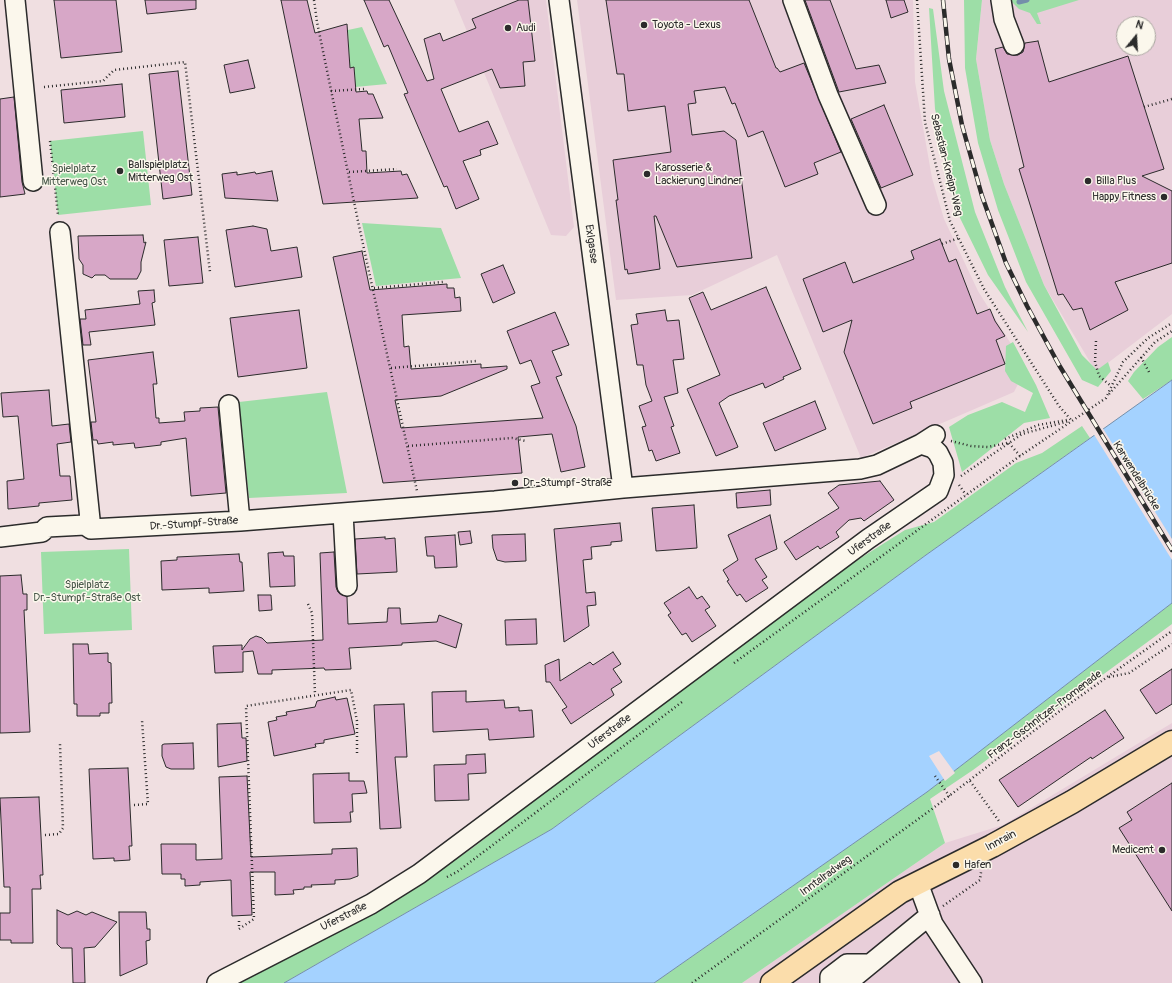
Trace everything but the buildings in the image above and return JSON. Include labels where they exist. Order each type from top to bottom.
[{"type":"main road","name":"Innrain","points":[[772,983],[900,892],[986,849],[1072,802],[1172,742]]},
{"type":"street","points":[[15,0],[33,181]]},
{"type":"street","name":"Exlgasse","points":[[559,0],[623,488]]},
{"type":"street","points":[[793,0],[828,95],[876,204]]},
{"type":"street","points":[[1001,0],[1004,19],[1014,45]]},
{"type":"street","points":[[60,232],[91,529]]},
{"type":"street","points":[[229,405],[240,521]]},
{"type":"street","name":"Dr.-Stumpf-Straße","points":[[0,537],[42,532],[47,536],[86,534],[91,529],[240,521],[343,513],[860,469],[877,465],[928,440]]},
{"type":"street","name":"Uferstraße","points":[[217,983],[371,904],[419,874],[868,539],[938,491],[944,475],[943,463],[938,453],[928,440]]},
{"type":"street","points":[[343,513],[347,586]]},
{"type":"street","points":[[918,883],[933,924],[972,983]]},
{"type":"street","points":[[847,983],[930,915]]},
{"type":"street","points":[[830,983],[830,977],[847,964],[869,964]]},
{"type":"path","points":[[314,0],[331,91],[417,489]]},
{"type":"path","name":"Sebastian-Kneipp-Weg","points":[[917,0],[925,122],[950,221],[984,289],[1059,406],[1072,421]]},
{"type":"path","points":[[44,88],[103,81],[114,70],[185,62],[210,272]]},
{"type":"path","points":[[331,91],[364,89]]},
{"type":"path","points":[[1144,107],[1172,99]]},
{"type":"path","points":[[50,141],[60,232]]},
{"type":"path","points":[[349,172],[397,170]]},
{"type":"path","points":[[942,244],[959,238]]},
{"type":"path","points":[[374,288],[443,282]]},
{"type":"path","points":[[1106,398],[1123,362],[1148,338],[1172,323]]},
{"type":"path","points":[[1009,443],[1020,456],[1087,412],[1106,398],[1155,342],[1172,331]]},
{"type":"path","points":[[1096,341],[1095,362],[1099,376],[1112,386]]},
{"type":"path","points":[[1141,357],[1150,374]]},
{"type":"path","points":[[391,368],[477,361]]},
{"type":"path","name":"Karwendelbrücke","points":[[1087,412],[1172,550]]},
{"type":"path","points":[[1006,439],[1038,425],[1063,420],[1072,421]]},
{"type":"path","points":[[966,495],[955,479],[1022,434],[1072,421]]},
{"type":"path","points":[[408,446],[512,438],[526,441]]},
{"type":"path","points":[[928,440],[988,447],[1009,443]]},
{"type":"path","points":[[308,604],[312,613],[315,695]]},
{"type":"path","points":[[1106,677],[1172,631]]},
{"type":"path","name":"Franz-Gschnitzer-Promenade","points":[[970,781],[1106,677],[1129,673],[1172,644]]},
{"type":"path","points":[[239,921],[239,928],[254,919],[246,706],[351,690],[357,721],[357,756]]},
{"type":"path","points":[[134,805],[148,804],[142,720]]},
{"type":"path","points":[[45,835],[59,834],[63,828],[60,744]]},
{"type":"path","points":[[935,776],[950,796]]},
{"type":"path","points":[[970,781],[1003,825]]},
{"type":"path","name":"Inntalradweg","points":[[692,983],[970,781]]},
{"type":"path","points":[[930,915],[980,880],[982,870]]},
{"type":"shaded area","points":[[454,0],[546,0],[574,227],[566,236],[551,235]]},
{"type":"shaded area","points":[[577,0],[913,0],[915,82],[932,178],[944,219],[978,291],[1026,368],[1014,392],[861,458],[777,255],[692,295],[616,300]]},
{"type":"shaded area","points":[[982,0],[1172,0],[1172,314],[1096,372],[1044,285],[1004,184],[990,140],[976,59]]},
{"type":"shaded area","points":[[1172,723],[1172,983],[742,983],[945,843],[1003,825]]},
{"type":"green space","points":[[964,0],[982,0],[976,59],[990,140],[1004,184],[1044,285],[1082,355],[1097,370],[1108,362],[1111,371],[1098,387],[1082,380],[1026,282],[998,210],[978,143],[965,68]]},
{"type":"green space","points":[[1010,0],[1079,0],[1037,13],[1041,24],[1037,24],[1030,13],[1019,9]]},
{"type":"green space","points":[[929,8],[933,9],[944,91],[975,212],[1005,287],[1028,332],[988,275],[960,218],[935,109]]},
{"type":"green space","points":[[362,27],[387,84],[355,87],[354,67],[350,68],[348,30]]},
{"type":"green space","name":"Spielplatz Mitterweg Ost","points":[[143,131],[151,205],[58,215],[50,141]]},
{"type":"green space","points":[[362,223],[441,228],[461,278],[376,286]]},
{"type":"green space","points":[[1172,337],[1172,380],[1143,399],[1128,381],[1134,372],[1158,347]]},
{"type":"green space","points":[[1013,342],[1036,385],[1050,418],[1024,423],[962,472],[949,427],[968,415],[1002,402],[1025,412],[1033,393],[1011,381],[1005,371],[1006,346]]},
{"type":"green space","points":[[327,392],[347,493],[249,498],[239,402]]},
{"type":"green space","points":[[1082,426],[1090,438],[926,555],[552,829],[284,983],[233,983],[304,950],[412,889],[471,849],[821,583],[905,530],[934,522],[1016,463],[1042,453]]},
{"type":"green space","name":"Spielplatz Dr.-Stumpf-Straße Ost","points":[[129,549],[132,630],[44,634],[41,552]]},
{"type":"green space","points":[[1172,603],[1172,624],[973,770],[930,799],[945,843],[742,983],[654,983],[927,792]]},
{"type":"water","points":[[1172,380],[1172,603],[927,792],[654,983],[284,983],[552,829],[926,555]]},
{"type":"pier","points":[[1102,427],[1172,539],[1172,560],[1093,433]]},
{"type":"pier","points":[[939,751],[955,773],[945,781],[929,756]]},
{"type":"waterway","points":[[1019,2],[1027,0]]},
{"type":"railway","points":[[943,0],[949,59],[962,125],[982,196],[1006,263],[1059,365],[1172,550]]},
{"type":"place","name":"Toyota - Lexus","points":[[644,25]]},
{"type":"place","name":"Audi","points":[[508,28]]},
{"type":"place","name":"Ballspielplatz Mitterweg Ost","points":[[120,171]]},
{"type":"place","name":"Karosserie & Lackierung Lindner","points":[[647,174]]},
{"type":"place","name":"Billa Plus","points":[[1088,181]]},
{"type":"place","name":"Happy Fitness","points":[[1164,197]]},
{"type":"place","name":"Dr.-Stumpf-Straße","points":[[515,483]]},
{"type":"place","name":"Medicent","points":[[1162,850]]},
{"type":"place","name":"Hafen","points":[[956,865]]}]
